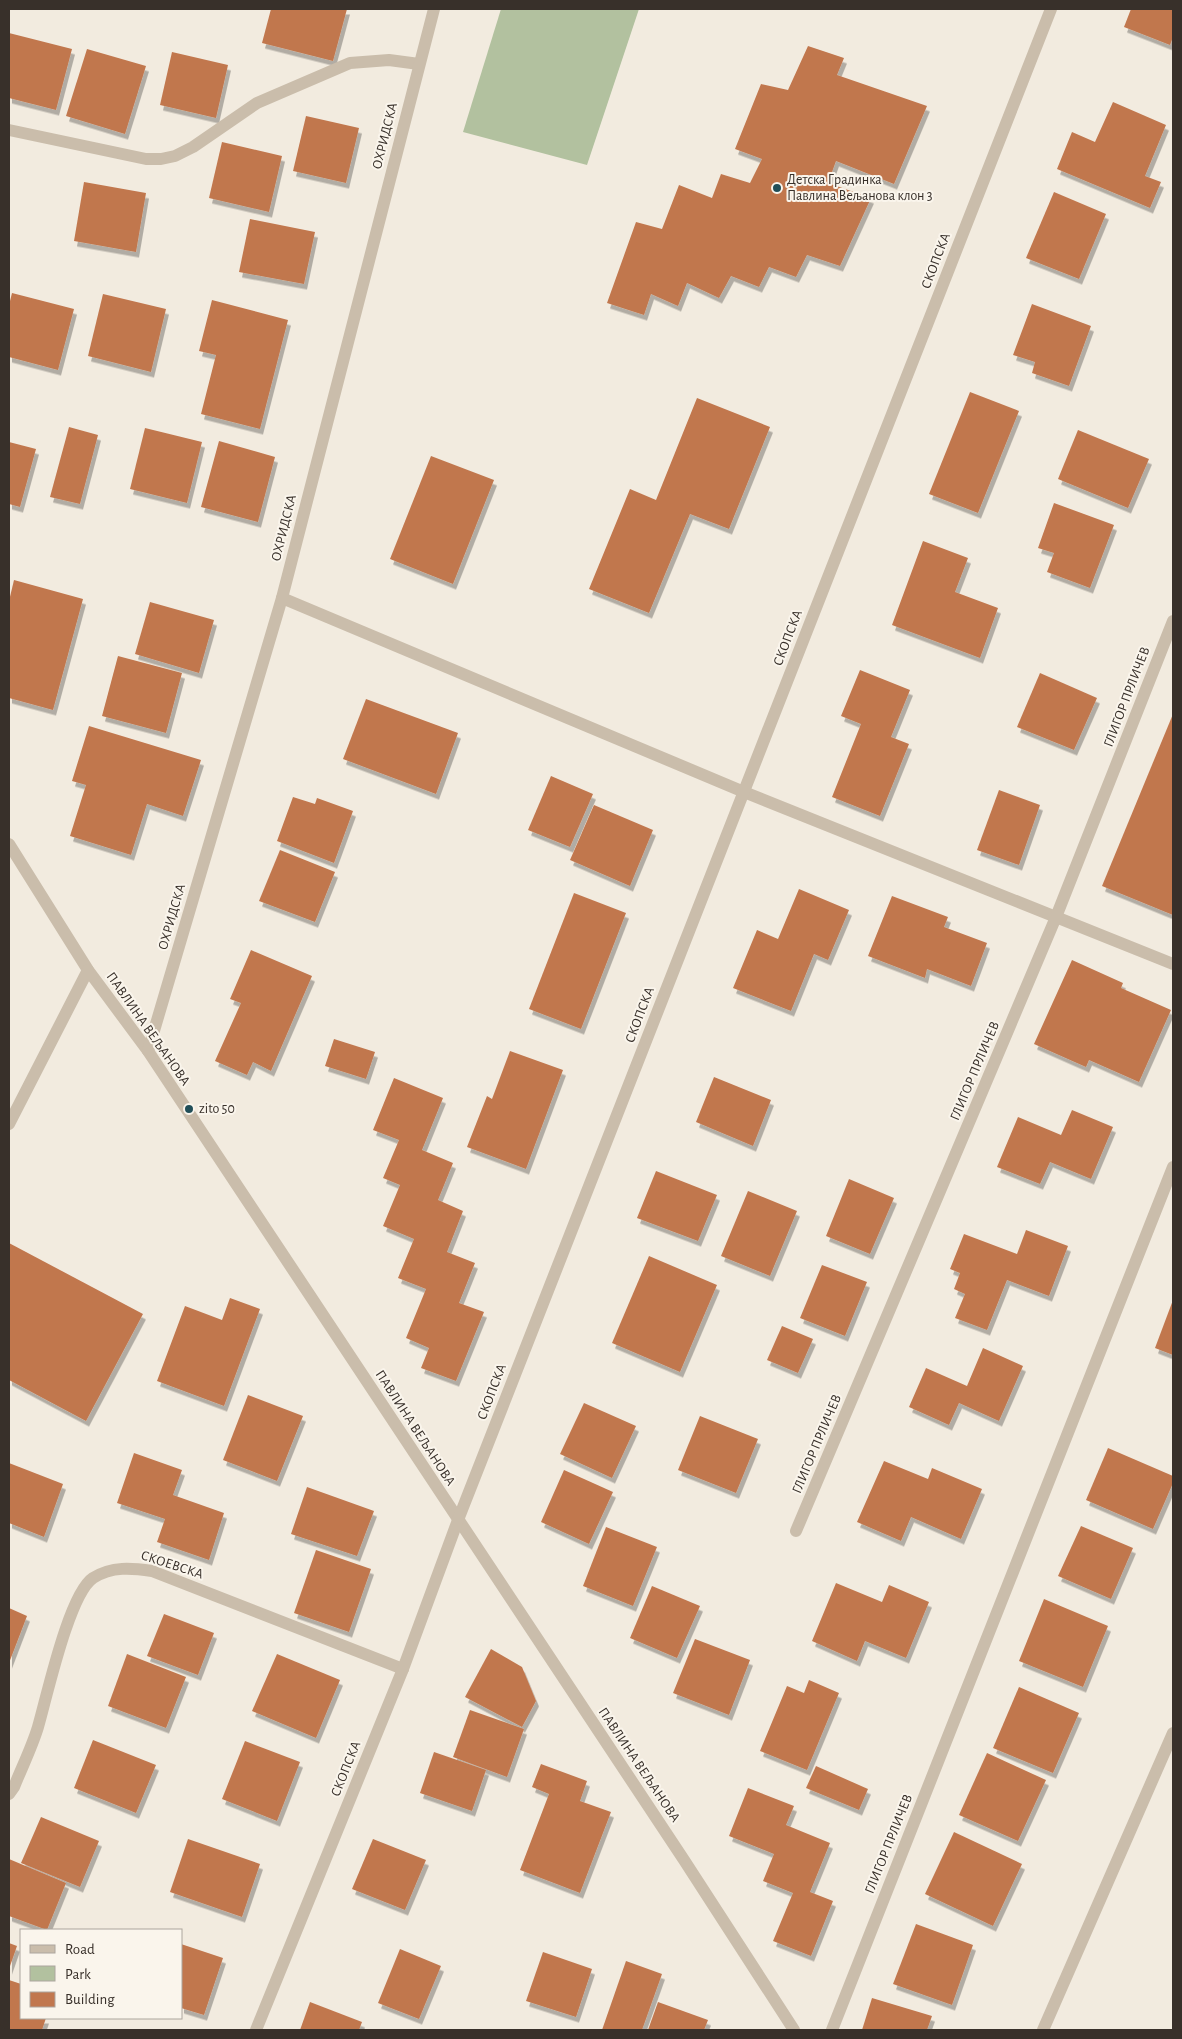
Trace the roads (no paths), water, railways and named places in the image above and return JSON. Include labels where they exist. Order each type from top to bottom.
[{"type":"street","name":"ОХРИДСКА","points":[[148,1051],[282,598],[434,9]]},
{"type":"street","name":"СКОПСКА","points":[[256,2030],[403,1669],[458,1520],[1051,9]]},
{"type":"street","points":[[9,130],[146,159],[161,159],[175,156],[193,147],[257,103],[350,63],[389,60],[419,64]]},
{"type":"street","points":[[282,598],[744,792],[1173,964]]},
{"type":"street","name":"ГЛИГОР ПРЛИЧЕВ","points":[[796,1531],[1056,917],[1173,621]]},
{"type":"street","name":"ПАВЛИНА ВЕЉАНОВА","points":[[9,844],[88,970],[148,1051],[684,1860],[794,2030]]},
{"type":"street","points":[[9,1124],[88,970]]},
{"type":"street","name":"ГЛИГОР ПРЛИЧЕВ","points":[[832,2030],[1173,1167]]},
{"type":"street","name":"СКОЕВСКА","points":[[9,1794],[14,1787],[37,1729],[55,1663],[77,1597],[92,1578],[109,1570],[129,1567],[152,1571],[403,1669]]},
{"type":"street","points":[[1043,2030],[1173,1733]]},
{"type":"place","name":"Детска Градинка Павлина Вељанова клон 3","points":[[777,188]]},
{"type":"place","name":"zito 50","points":[[189,1109]]}]
